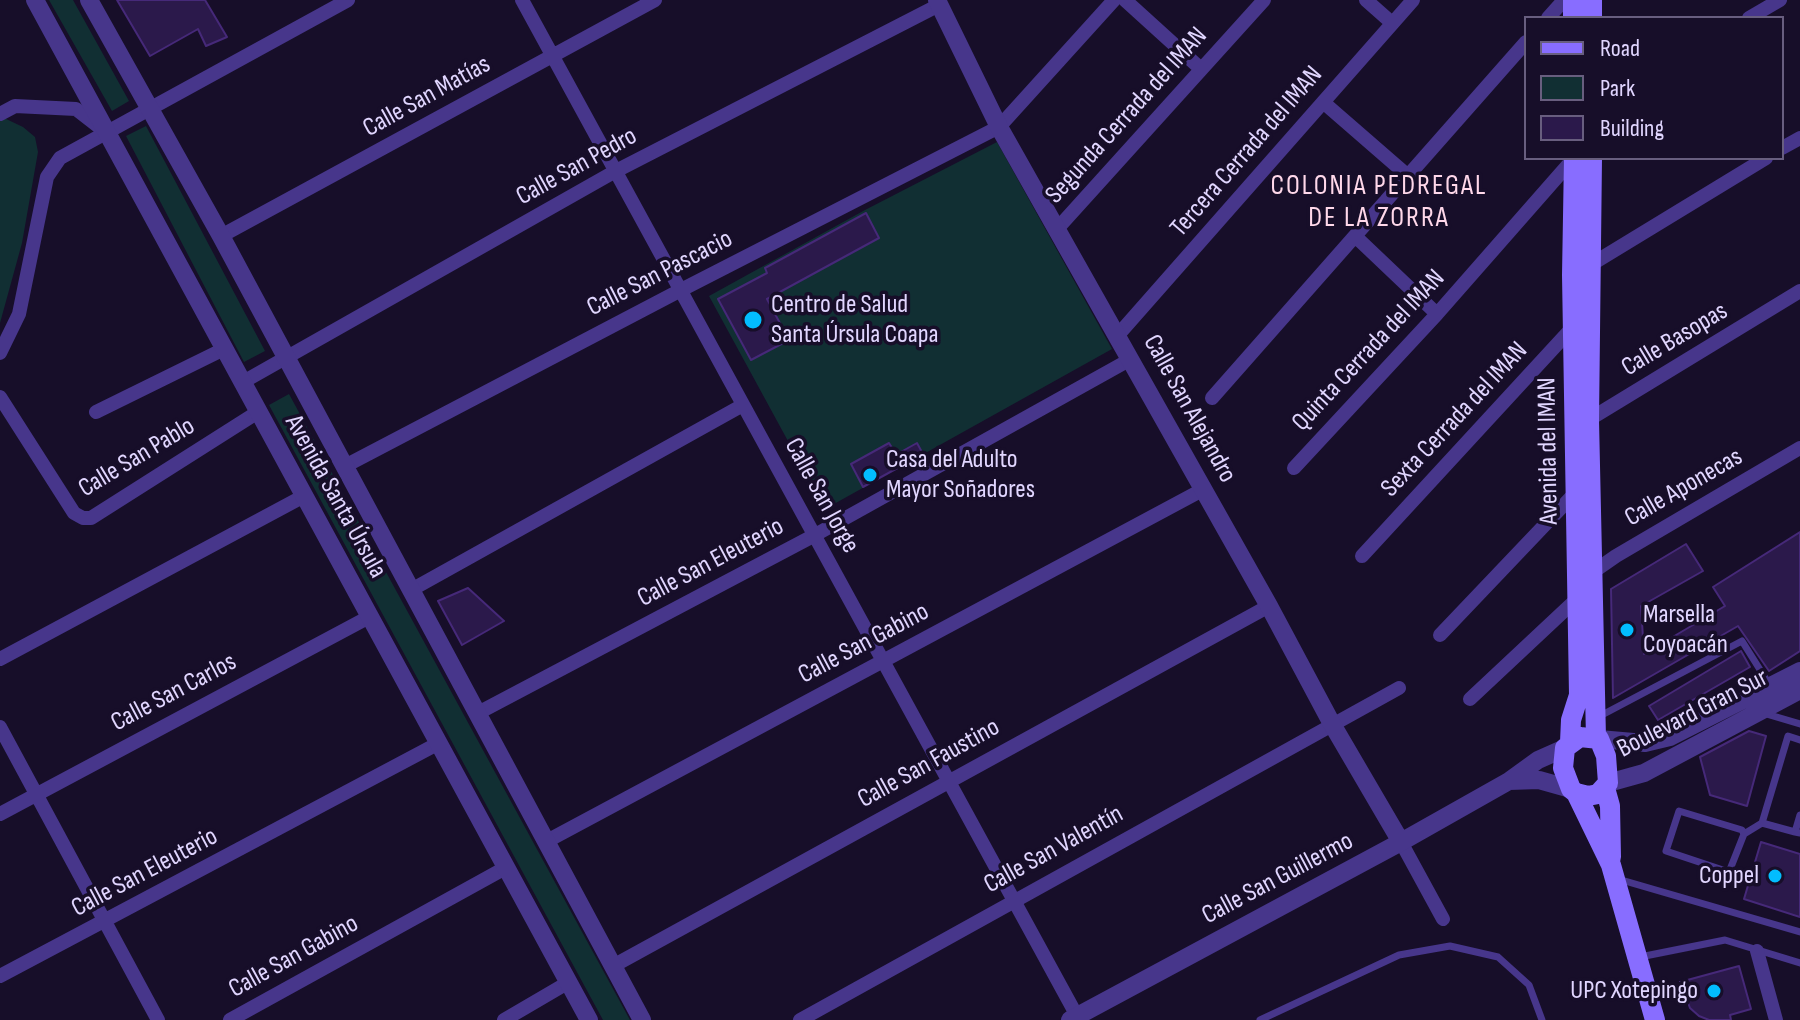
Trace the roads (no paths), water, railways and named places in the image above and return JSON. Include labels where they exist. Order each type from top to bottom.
[{"type":"main road","name":"Avenida del IMAN","points":[[1568,745],[1571,720],[1579,695],[1578,599],[1583,490],[1581,270],[1574,160]]},
{"type":"main road","name":"Avenida del IMAN","points":[[1581,270],[1592,160]]},
{"type":"main road","name":"Avenida del IMAN","points":[[1583,490],[1593,572],[1598,731]]},
{"type":"main road","points":[[1613,871],[1606,756],[1598,731],[1568,745],[1563,768],[1613,871],[1655,1020]]},
{"type":"main road","points":[[1574,791],[1588,796],[1598,794],[1607,785]]},
{"type":"street","name":"Avenida Santa Úrsula","points":[[35,0],[589,1020]]},
{"type":"street","name":"Avenida Santa Úrsula","points":[[89,0],[221,236],[642,1020]]},
{"type":"street","points":[[0,353],[19,314],[47,177],[60,158],[348,0]]},
{"type":"street","name":"Calle San Jorge","points":[[522,0],[950,779],[1074,1018]]},
{"type":"street","name":"Calle San Matías","points":[[221,236],[655,0]]},
{"type":"street","points":[[999,127],[1114,0]]},
{"type":"street","points":[[1125,0],[1201,69]]},
{"type":"street","name":"Segunda Cerrada del IMAN","points":[[1057,229],[1264,0]]},
{"type":"street","points":[[1366,0],[1392,23]]},
{"type":"street","name":"Tercera Cerrada del IMAN","points":[[1118,335],[1413,0]]},
{"type":"street","points":[[1550,16],[1564,0]]},
{"type":"street","points":[[1752,16],[1780,0]]},
{"type":"street","name":"Calle San Alejandro","points":[[938,2],[999,127],[1401,842]]},
{"type":"street","name":"Calle San Pedro","points":[[243,382],[614,172],[938,2]]},
{"type":"street","points":[[1212,398],[1524,44]]},
{"type":"street","points":[[1323,102],[1407,175]]},
{"type":"street","points":[[0,114],[15,106],[76,109],[106,133]]},
{"type":"street","name":"Calle San Pascacio","points":[[345,466],[999,127]]},
{"type":"street","name":"Quinta Cerrada del IMAN","points":[[1294,468],[1437,314],[1572,160]]},
{"type":"street","points":[[1581,270],[1763,160]]},
{"type":"street","points":[[1355,236],[1437,314]]},
{"type":"street","name":"Calle Basopas","points":[[1582,424],[1800,291]]},
{"type":"street","name":"Sexta Cerrada del IMAN","points":[[1362,556],[1581,326]]},
{"type":"street","points":[[96,412],[224,349]]},
{"type":"street","name":"Calle San Eleuterio","points":[[478,713],[815,535],[1131,359]]},
{"type":"street","name":"Calle San Pablo","points":[[0,397],[74,513],[83,518],[91,518],[258,412]]},
{"type":"street","points":[[411,590],[743,405]]},
{"type":"street","name":"Calle Aponecas","points":[[1593,572],[1800,448]]},
{"type":"street","name":"Calle San Gabino","points":[[547,841],[1204,489]]},
{"type":"street","points":[[1440,635],[1541,527],[1583,490]]},
{"type":"street","points":[[0,659],[304,496]]},
{"type":"street","points":[[1470,699],[1578,599],[1593,572]]},
{"type":"street","name":"Calle San Faustino","points":[[613,966],[1269,606]]},
{"type":"street","name":"Calle San Carlos","points":[[0,814],[371,616]]},
{"type":"street","name":"Boulevard Gran Sur","points":[[1598,731],[1645,743],[1670,737],[1800,671]]},
{"type":"street","name":"Calle San Valentín","points":[[800,1020],[1399,688]]},
{"type":"street","name":"Boulevard Gran Sur","points":[[1607,785],[1644,773],[1757,711],[1797,694]]},
{"type":"street","points":[[0,727],[158,1020]]},
{"type":"street","name":"Calle San Eleuterio","points":[[0,976],[439,743]]},
{"type":"street","name":"Calle San Guillermo","points":[[1074,1018],[1401,842],[1568,745]]},
{"type":"street","points":[[1509,781],[1539,780],[1574,791]]},
{"type":"street","points":[[1401,842],[1443,919]]},
{"type":"street","name":"Calle San Gabino","points":[[230,1020],[507,867]]},
{"type":"street","points":[[1757,951],[1776,1020]]},
{"type":"street","points":[[504,1020],[569,982]]},
{"type":"lane","points":[[1598,731],[1742,641],[1770,686]]},
{"type":"lane","points":[[1757,711],[1800,724]]},
{"type":"lane","points":[[1744,834],[1742,830],[1679,811],[1666,851],[1729,872],[1744,834],[1762,823],[1788,736],[1800,740]]},
{"type":"lane","points":[[1762,823],[1798,832],[1800,815]]},
{"type":"lane","points":[[1613,871],[1800,932]]},
{"type":"lane","points":[[1637,957],[1725,940],[1800,963]]},
{"type":"lane","points":[[1260,1020],[1399,955],[1450,946],[1498,957],[1529,985],[1542,1020]]},
{"type":"place","name":"Centro de Salud Santa Úrsula Coapa","points":[[753,320]]},
{"type":"place","name":"Casa del Adulto Mayor Soñadores","points":[[870,475]]},
{"type":"place","name":"Marsella Coyoacán","points":[[1627,630]]},
{"type":"place","name":"Coppel","points":[[1775,876]]},
{"type":"place","name":"UPC Xotepingo","points":[[1714,991]]},
{"type":"district","name":"COLONIA PEDREGAL DE LA ZORRA","points":[[1379,203]]}]
